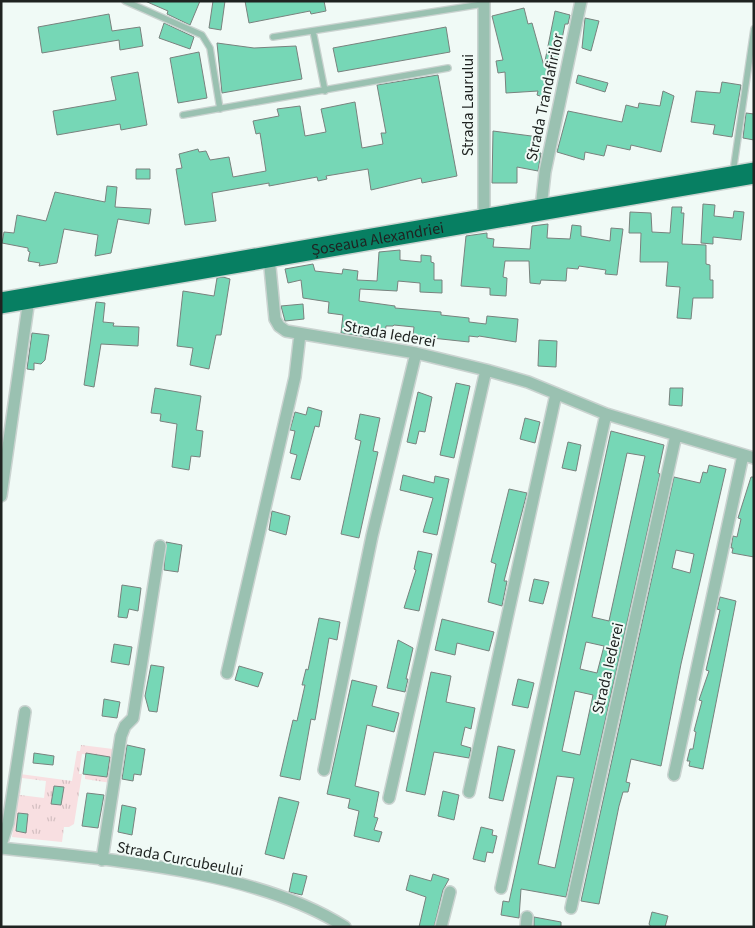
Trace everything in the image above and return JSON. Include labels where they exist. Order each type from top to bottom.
[{"type":"highway","name":"Șoseaua Alexandriei","points":[[1,292],[484,209],[542,193],[747,167]]},
{"type":"highway","name":"Șoseaua Alexandriei","points":[[1,303],[268,257],[747,167]]},
{"type":"street","name":"Strada Trandafirilor","points":[[542,193],[581,1]]},
{"type":"street","name":"Strada Laurului","points":[[484,2],[484,209]]},
{"type":"street","name":"Strada Iederei","points":[[268,257],[275,319],[282,329],[300,334],[416,353],[486,370],[556,394],[606,414],[748,456]]},
{"type":"street","points":[[1,496],[29,299]]},
{"type":"street","points":[[227,673],[295,377],[300,334]]},
{"type":"street","points":[[324,770],[372,536],[416,353]]},
{"type":"street","points":[[389,798],[486,370]]},
{"type":"street","points":[[468,792],[556,394]]},
{"type":"street","points":[[501,888],[606,414]]},
{"type":"street","name":"Strada Iederei","points":[[571,908],[676,435]]},
{"type":"street","points":[[674,775],[748,456]]},
{"type":"street","points":[[102,860],[121,736],[133,718],[160,546]]},
{"type":"street","points":[[1,847],[8,823],[25,712]]},
{"type":"street","name":"Strada Curcubeului","points":[[1,847],[180,871],[243,886],[303,904],[346,927]]},
{"type":"street","points":[[440,927],[450,892]]},
{"type":"lane","points":[[125,1],[202,35],[210,48],[220,109]]},
{"type":"lane","points":[[273,37],[484,2]]},
{"type":"lane","points":[[747,167],[754,29]]},
{"type":"lane","points":[[313,31],[325,91]]},
{"type":"lane","points":[[183,115],[448,68]]},
{"type":"green space","points":[[81,745],[113,749],[111,783],[85,779],[85,774],[107,777],[109,757],[82,754],[79,774],[82,774],[74,824],[64,827],[62,842],[12,837],[20,774],[72,781],[77,751],[80,751]],"holes":[[[22,778],[46,781],[44,798],[20,795]],[[54,786],[64,788],[61,805],[51,804]],[[18,813],[28,814],[25,833],[16,831]]]},
{"type":"building","points":[[145,1],[200,1],[190,25],[167,14],[168,11]]},
{"type":"building","points":[[213,1],[225,1],[221,30],[209,28]]},
{"type":"building","points":[[245,1],[324,1],[326,11],[311,14],[310,11],[249,23]]},
{"type":"building","points":[[524,8],[528,24],[532,23],[544,66],[555,11],[570,15],[568,24],[565,24],[551,94],[548,93],[546,98],[537,95],[538,91],[506,93],[505,72],[498,73],[496,61],[503,60],[492,16]]},
{"type":"building","points":[[109,14],[112,31],[140,27],[143,46],[120,50],[119,40],[42,53],[38,27]]},
{"type":"building","points":[[585,18],[599,21],[591,51],[582,48]]},
{"type":"building","points":[[164,23],[194,37],[190,49],[159,38]]},
{"type":"building","points":[[446,27],[450,52],[338,72],[333,48]]},
{"type":"building","points":[[217,43],[254,48],[296,46],[302,79],[222,93]]},
{"type":"building","points":[[199,52],[207,98],[178,103],[170,58]]},
{"type":"building","points":[[138,72],[147,125],[121,130],[120,124],[57,135],[53,111],[116,100],[111,77]]},
{"type":"building","points":[[438,75],[457,176],[422,183],[421,178],[371,190],[368,169],[326,176],[327,179],[318,181],[317,177],[269,186],[269,183],[212,193],[216,221],[185,225],[176,169],[182,168],[179,154],[198,149],[199,152],[206,151],[210,160],[229,157],[233,177],[266,171],[260,133],[256,134],[253,121],[279,116],[277,109],[300,106],[305,136],[326,132],[321,109],[355,102],[362,148],[383,144],[381,133],[386,133],[377,85]]},
{"type":"building","points":[[578,75],[608,83],[605,92],[576,83]]},
{"type":"building","points":[[722,82],[741,85],[732,137],[713,134],[715,125],[691,122],[696,91],[720,93]]},
{"type":"building","points":[[663,91],[674,96],[661,152],[631,145],[630,150],[607,145],[604,156],[585,152],[584,160],[557,152],[568,111],[622,122],[626,105],[638,108],[639,103],[660,106]]},
{"type":"building","points":[[746,113],[754,114],[754,140],[743,138]]},
{"type":"building","points":[[493,131],[539,137],[536,152],[541,153],[538,171],[517,167],[517,183],[492,183]]},
{"type":"building","points":[[136,169],[150,169],[150,179],[136,179]]},
{"type":"building","points":[[107,186],[117,187],[115,207],[151,209],[149,224],[118,219],[111,253],[95,256],[98,235],[64,229],[57,263],[39,266],[40,263],[28,261],[30,252],[28,248],[2,243],[4,232],[14,233],[17,215],[46,221],[55,192],[105,202]]},
{"type":"building","points":[[703,204],[715,205],[714,216],[733,218],[734,211],[744,212],[741,240],[713,237],[713,244],[701,243]]},
{"type":"building","points":[[672,207],[682,207],[681,213],[684,213],[682,244],[706,245],[706,264],[710,265],[710,280],[713,280],[713,298],[693,298],[691,319],[677,318],[680,287],[666,286],[668,262],[640,262],[641,233],[629,233],[630,212],[651,213],[652,232],[670,233]]},
{"type":"building","points":[[548,224],[547,238],[570,239],[572,225],[581,226],[581,236],[610,241],[611,228],[623,229],[617,275],[605,274],[606,270],[579,266],[578,269],[567,268],[566,281],[541,280],[540,284],[530,283],[529,261],[505,261],[503,277],[507,278],[506,296],[490,295],[490,288],[461,286],[466,236],[487,233],[487,238],[494,239],[493,247],[530,249],[532,226]]},
{"type":"building","points":[[400,250],[400,260],[421,262],[421,255],[431,256],[431,262],[434,263],[434,280],[442,280],[442,293],[420,292],[420,283],[398,281],[397,291],[360,289],[359,301],[395,306],[395,308],[441,312],[441,315],[469,318],[469,322],[486,324],[487,316],[518,319],[516,342],[479,336],[469,336],[469,342],[413,336],[414,327],[394,325],[386,326],[384,340],[341,333],[343,315],[328,313],[329,302],[303,298],[301,280],[288,283],[285,269],[313,264],[315,271],[342,274],[343,269],[358,271],[357,280],[377,281],[379,252]]},
{"type":"building","points":[[217,278],[230,279],[221,335],[216,335],[209,369],[190,365],[193,348],[177,346],[183,291],[214,296]]},
{"type":"building","points":[[96,302],[105,303],[103,322],[114,323],[113,326],[139,327],[138,346],[101,344],[94,387],[84,385]]},
{"type":"building","points":[[303,304],[304,319],[285,321],[281,306]]},
{"type":"building","points":[[32,333],[49,335],[45,360],[41,364],[34,363],[34,370],[27,369]]},
{"type":"building","points":[[539,340],[557,341],[556,367],[538,366]]},
{"type":"building","points":[[456,383],[470,386],[454,458],[440,455]]},
{"type":"building","points":[[155,388],[201,396],[196,430],[203,431],[200,457],[191,456],[189,470],[172,467],[177,424],[160,421],[161,414],[151,413]]},
{"type":"building","points":[[670,388],[683,388],[682,406],[669,405]]},
{"type":"building","points":[[418,392],[432,397],[425,432],[419,431],[416,444],[407,442]]},
{"type":"building","points":[[308,407],[322,411],[319,427],[315,426],[300,480],[291,478],[297,455],[290,453],[295,431],[290,430],[295,412],[306,415]]},
{"type":"building","points":[[360,414],[380,418],[373,451],[378,452],[359,538],[341,534],[361,441],[355,439]]},
{"type":"building","points":[[525,418],[540,422],[535,443],[520,439]]},
{"type":"building","points":[[611,431],[664,445],[658,473],[660,474],[566,897],[521,889],[519,918],[501,915],[503,901],[509,902]],"holes":[[[627,453],[645,456],[609,621],[592,617]],[[586,642],[604,646],[597,673],[580,669]],[[575,691],[593,695],[580,755],[562,751]],[[557,776],[574,778],[555,868],[538,864]]]},
{"type":"building","points":[[568,442],[581,445],[576,471],[562,468]]},
{"type":"building","points":[[709,465],[726,469],[681,664],[661,766],[631,759],[626,782],[630,783],[628,792],[623,792],[619,806],[599,904],[581,901],[674,477],[700,483],[703,472],[707,473]],"holes":[[[676,550],[694,554],[690,573],[672,568]]]},
{"type":"building","points":[[403,475],[434,483],[435,476],[449,479],[437,535],[423,532],[433,498],[400,490]]},
{"type":"building","points":[[751,477],[754,477],[754,557],[732,553],[733,548],[731,548],[733,536],[737,537],[741,519],[738,518]]},
{"type":"building","points":[[509,489],[527,493],[504,581],[507,581],[502,606],[488,602],[496,564],[491,562]]},
{"type":"building","points":[[272,511],[290,516],[286,535],[269,530]]},
{"type":"building","points":[[166,542],[182,545],[178,572],[164,570]]},
{"type":"building","points":[[418,551],[432,554],[419,611],[404,608],[416,570],[414,569]]},
{"type":"building","points":[[534,579],[549,582],[543,604],[529,601]]},
{"type":"building","points":[[122,585],[141,588],[138,611],[129,609],[127,618],[118,617]]},
{"type":"building","points":[[720,597],[736,601],[703,769],[689,766],[690,761],[687,761],[690,749],[693,749],[696,732],[694,731],[702,701],[699,700],[709,671],[706,670],[720,610],[717,609]]},
{"type":"building","points":[[319,618],[340,622],[337,640],[329,638],[315,720],[311,719],[300,780],[280,776],[293,720],[297,721],[305,685],[302,685],[306,669],[308,670]]},
{"type":"building","points":[[442,619],[494,632],[489,651],[457,643],[455,655],[435,650]]},
{"type":"building","points":[[398,640],[413,648],[405,692],[387,688]]},
{"type":"building","points":[[114,644],[132,647],[129,665],[111,662]]},
{"type":"building","points":[[151,665],[164,667],[157,712],[149,711],[145,696]]},
{"type":"building","points":[[239,666],[263,673],[258,687],[235,680]]},
{"type":"building","points":[[431,672],[451,676],[446,702],[475,708],[471,729],[465,727],[461,745],[471,748],[469,758],[434,752],[425,795],[406,791]]},
{"type":"building","points":[[518,679],[534,683],[528,708],[512,705]]},
{"type":"building","points":[[352,680],[377,686],[372,706],[399,713],[394,732],[367,725],[355,786],[379,792],[374,817],[378,818],[374,830],[382,832],[379,842],[354,836],[359,811],[348,808],[350,799],[327,794]]},
{"type":"building","points":[[104,699],[120,702],[117,718],[102,716]]},
{"type":"building","points":[[127,745],[145,749],[141,775],[134,774],[133,781],[122,779]]},
{"type":"building","points":[[498,746],[515,750],[503,801],[489,798]]},
{"type":"building","points":[[34,753],[54,756],[53,765],[33,763]]},
{"type":"building","points":[[86,753],[110,757],[107,777],[83,774]]},
{"type":"building","points":[[54,786],[64,787],[61,805],[51,804]]},
{"type":"building","points":[[443,791],[459,795],[454,820],[438,816]]},
{"type":"building","points":[[87,793],[104,795],[98,828],[82,826]]},
{"type":"building","points":[[279,797],[299,802],[284,859],[265,854]]},
{"type":"building","points":[[122,805],[136,808],[132,835],[118,832]]},
{"type":"building","points":[[18,813],[28,814],[26,833],[16,831]]},
{"type":"building","points":[[481,827],[493,830],[492,835],[497,836],[493,853],[487,852],[485,862],[473,859]]},
{"type":"building","points":[[293,873],[307,876],[302,895],[289,892]]},
{"type":"building","points":[[433,874],[449,879],[443,890],[434,927],[419,927],[426,897],[406,890],[410,875],[431,881]]},
{"type":"building","points":[[652,912],[668,916],[665,927],[651,927],[649,924]]},
{"type":"building","points":[[534,917],[561,922],[561,927],[534,927]]}]
